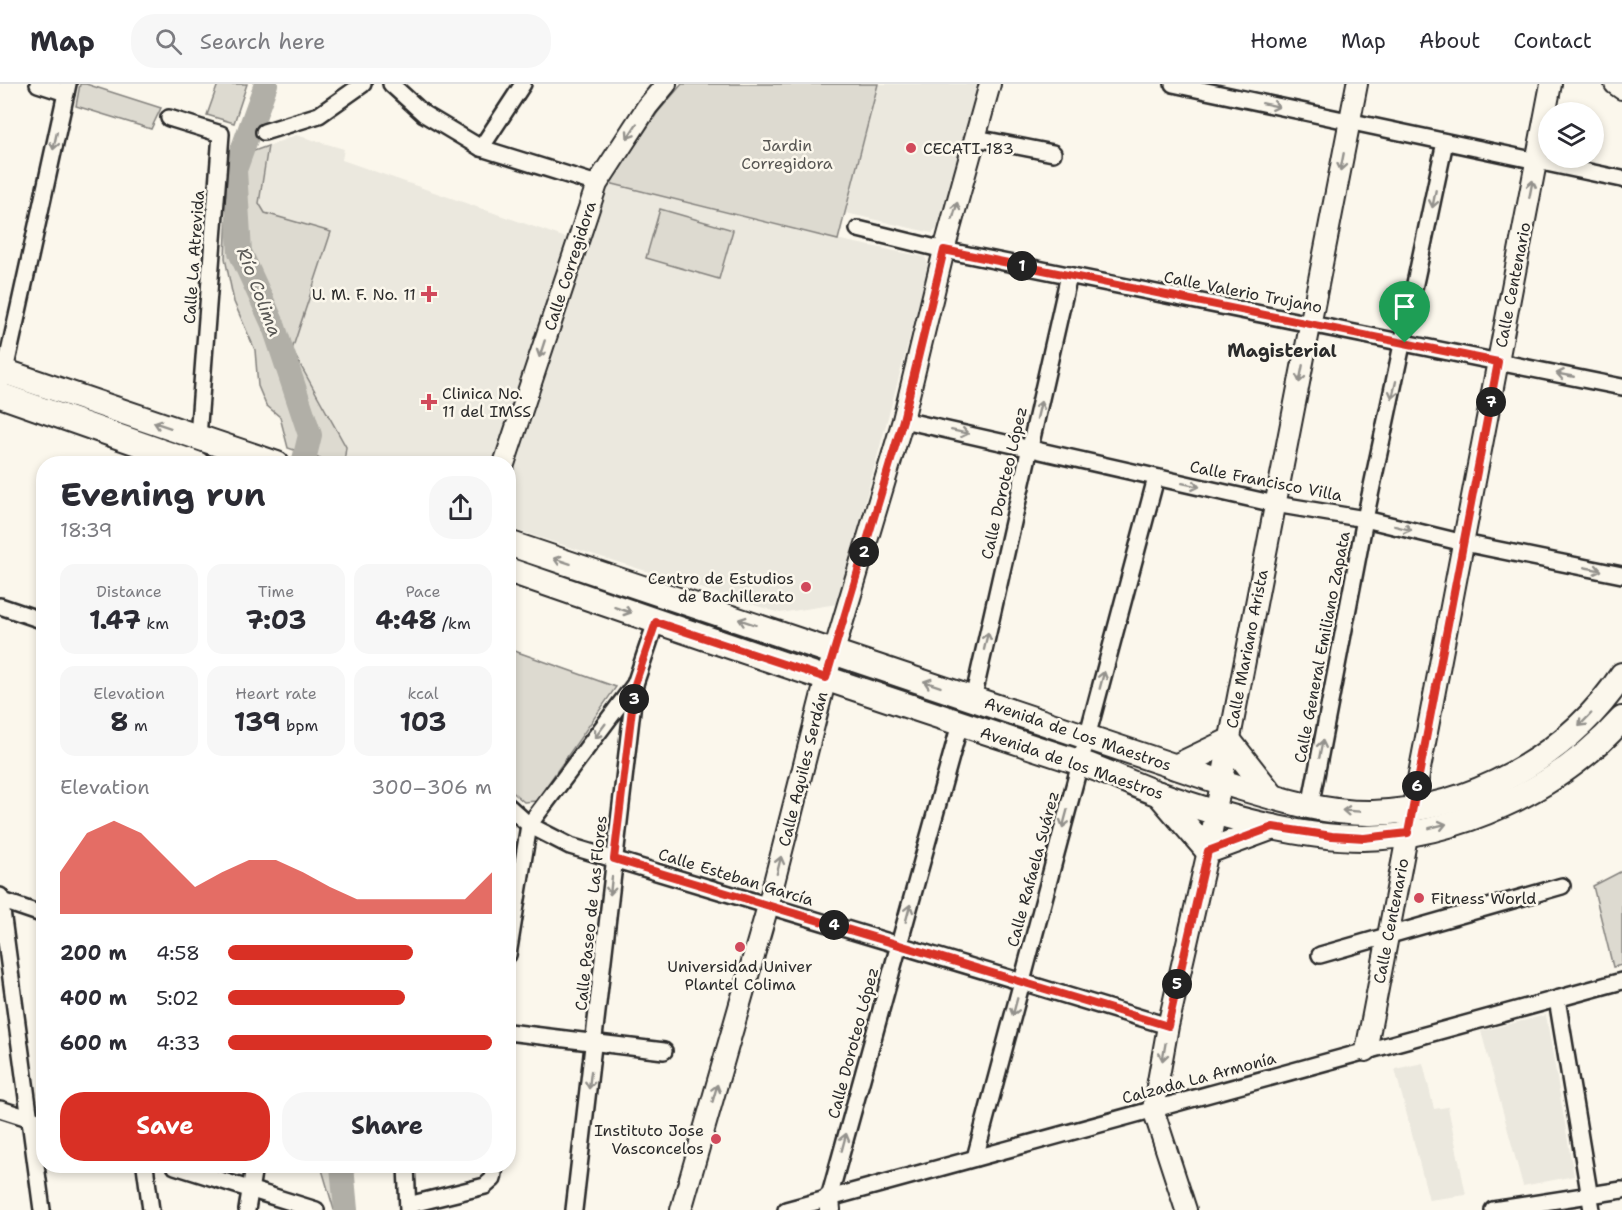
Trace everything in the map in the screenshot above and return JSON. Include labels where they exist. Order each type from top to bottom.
[{"type":"main road","points":[[1,382],[198,437],[254,456]]},
{"type":"main road","points":[[1,382],[178,456]]},
{"type":"main road","name":"Avenida de Los Maestros","points":[[516,546],[1221,783],[1310,807],[1372,813],[1454,798],[1496,782],[1534,762],[1570,736],[1608,697],[1622,675]]},
{"type":"main road","name":"Avenida de los Maestros","points":[[516,573],[960,724],[1080,762],[1159,794],[1273,827],[1332,836],[1364,838],[1408,833],[1478,816],[1543,786],[1577,763],[1622,719]]},
{"type":"main road","points":[[1175,766],[1229,741],[1273,797]]},
{"type":"main road","points":[[1159,794],[1208,851],[1273,827]]},
{"type":"street","points":[[1,382],[67,89],[38,84]]},
{"type":"street","points":[[264,132],[319,115],[363,84]]},
{"type":"street","points":[[391,84],[424,114],[481,148],[597,184]]},
{"type":"street","points":[[481,148],[523,84]]},
{"type":"street","name":"Calle Corregidora","points":[[507,456],[597,184],[647,107],[666,84]]},
{"type":"street","name":"Calle Aquiles Serdán","points":[[681,1210],[768,906],[826,678],[903,420],[944,250],[990,84]]},
{"type":"street","points":[[1173,84],[1622,179]]},
{"type":"street","name":"Calle Mariano Arista","points":[[1186,1210],[1153,1109],[1168,1026],[1208,851],[1357,84]]},
{"type":"street","name":"Calle Centenario","points":[[1366,1051],[1551,84]]},
{"type":"street","points":[[1615,84],[1622,89]]},
{"type":"street","name":"Calle La Atrevida","points":[[169,118],[221,134],[198,437]]},
{"type":"street","points":[[976,138],[1053,153]]},
{"type":"street","name":"Calle General Emiliano Zapata","points":[[1310,807],[1365,519],[1405,343],[1445,142]]},
{"type":"street","name":"Calle Valerio Trujano","points":[[858,229],[944,250],[1622,387]]},
{"type":"street","name":"Calle Doroteo López","points":[[973,699],[1070,275]]},
{"type":"street","name":"Calle Francisco Villa","points":[[903,420],[1275,504],[1365,519],[1464,543],[1622,575]]},
{"type":"street","points":[[1087,737],[1156,478]]},
{"type":"street","points":[[0,606],[36,618]]},
{"type":"street","name":"Calle Paseo de Las Flores","points":[[574,1210],[635,684],[656,622]]},
{"type":"street","points":[[516,905],[529,825],[635,684]]},
{"type":"street","name":"Calle Doroteo López","points":[[829,1204],[960,724]]},
{"type":"street","name":"Calle Rafaela Suárez","points":[[975,1158],[1087,737]]},
{"type":"street","name":"Calle Esteban García","points":[[516,814],[529,825],[570,846],[1168,1026]]},
{"type":"street","points":[[1320,955],[1562,886]]},
{"type":"street","points":[[0,898],[36,912]]},
{"type":"street","points":[[0,898],[36,1114]]},
{"type":"street","name":"Calzada La Armonía","points":[[786,1210],[829,1204],[975,1158],[1622,982]]},
{"type":"street","points":[[1557,999],[1590,1202]]},
{"type":"street","points":[[516,1033],[664,1051]]},
{"type":"street","points":[[0,1108],[36,1120]]},
{"type":"street","points":[[40,1173],[42,1210]]},
{"type":"street","points":[[146,1173],[151,1210]]},
{"type":"street","points":[[198,1173],[316,1210]]},
{"type":"street","points":[[248,1210],[253,1173]]},
{"type":"street","points":[[406,1173],[408,1207],[485,1186],[493,1179],[494,1173]]},
{"type":"street","points":[[1493,1210],[1590,1202],[1622,1190]]},
{"type":"shaded area","name":"CECATI 183","points":[[878,84],[977,84],[942,225],[932,233],[846,213]]},
{"type":"shaded area","name":"U. M. F. No. 11","points":[[296,135],[344,149],[342,160],[566,238],[498,456],[345,456],[346,447],[291,350],[331,232],[265,213],[259,203],[268,146]]},
{"type":"shaded area","points":[[609,183],[811,234],[925,257],[929,267],[837,604],[780,613],[516,530],[515,456]]},
{"type":"shaded area","points":[[1546,1015],[1574,1176],[1523,1186],[1481,1031]]},
{"type":"shaded area","points":[[1423,1063],[1434,1109],[1448,1107],[1466,1195],[1429,1200],[1395,1069]]},
{"type":"green space","points":[[80,84],[161,108],[151,129],[76,106]]},
{"type":"green space","points":[[218,84],[247,84],[234,123],[207,115]]},
{"type":"green space","name":"Jardin Corregidora","points":[[682,84],[878,84],[838,240],[609,183],[658,112]]},
{"type":"green space","points":[[268,146],[259,203],[265,213],[331,232],[292,350],[346,447],[345,456],[312,456],[288,448],[280,417],[266,405],[258,386],[255,350],[234,302],[225,258],[229,160]]},
{"type":"green space","points":[[660,209],[733,230],[719,279],[646,258]]},
{"type":"green space","points":[[516,651],[616,687],[536,801],[524,802],[516,795]]},
{"type":"green space","points":[[1622,871],[1622,965],[1613,967],[1593,886]]},
{"type":"green space","points":[[323,1173],[353,1173],[353,1210],[334,1210]]},
{"type":"waterway","name":"Río Colima","points":[[266,84],[235,170],[240,252],[273,324],[310,435],[305,456]]},
{"type":"waterway","name":"Río Colima","points":[[343,1173],[346,1210]]},
{"type":"place","name":"CECATI 183","points":[[911,148]]},
{"type":"place","name":"U. M. F. No. 11","points":[[429,294]]},
{"type":"place","name":"Clinica No. 11 del IMSS","points":[[429,402]]},
{"type":"place","name":"Centro de Estudios de Bachillerato","points":[[806,587]]},
{"type":"place","name":"Fitness World","points":[[1419,898]]},
{"type":"place","name":"Universidad Univer Plantel Colima","points":[[740,947]]},
{"type":"place","name":"Instituto Jose Vasconcelos","points":[[716,1139]]},
{"type":"district","name":"Magisterial","points":[[1282,351]]},
{"type":"route","points":[[944,250],[1405,343],[1498,362],[1408,833],[1364,838],[1332,836],[1273,827],[1208,851],[1168,1026],[614,859],[635,684],[656,622],[826,678],[903,420],[944,250]]}]
